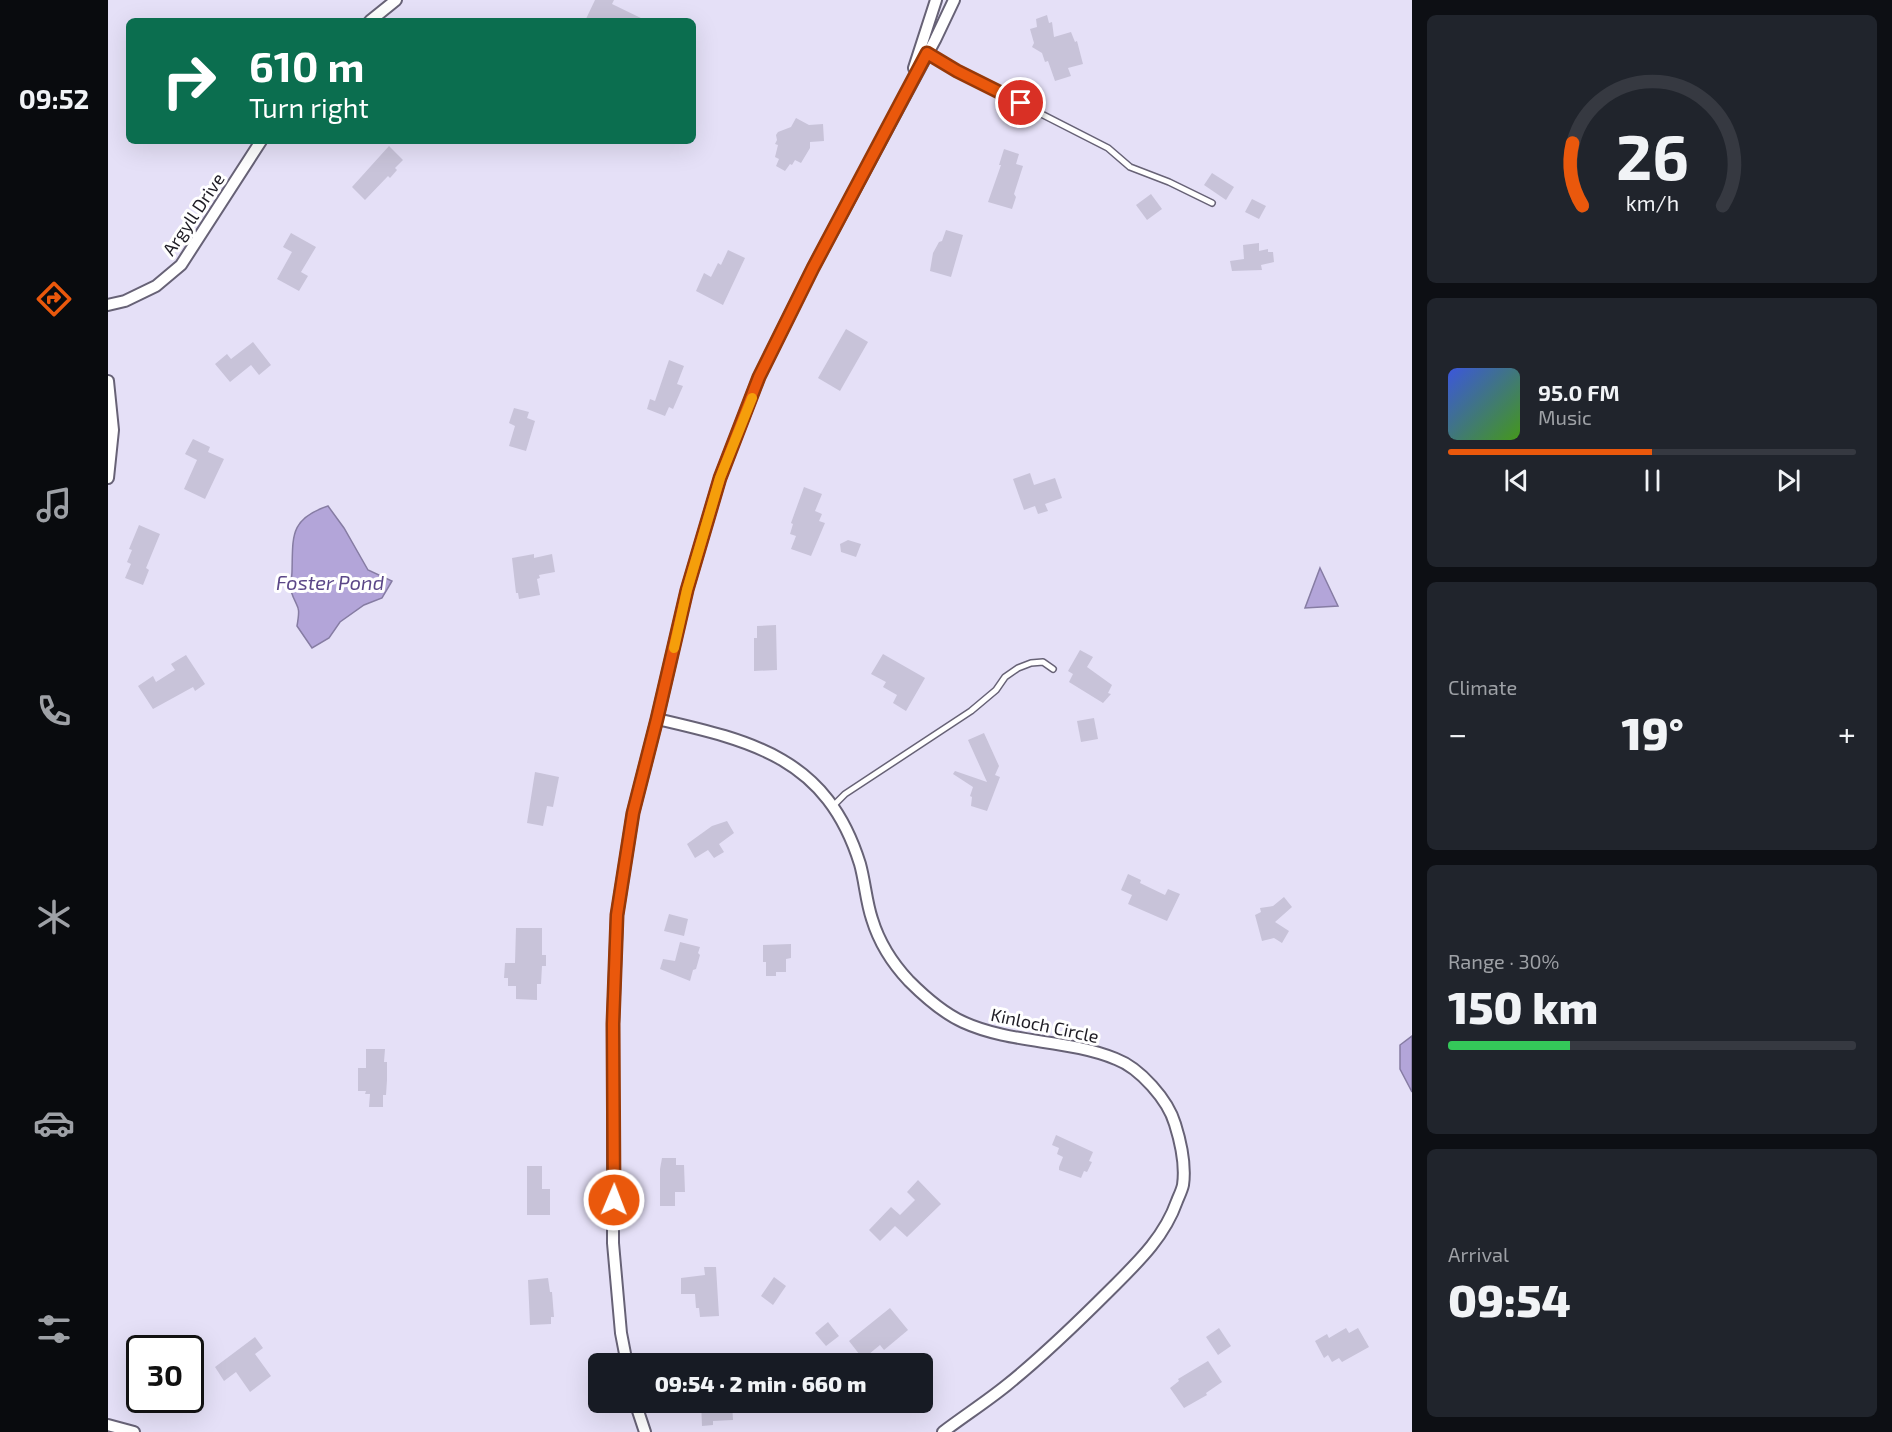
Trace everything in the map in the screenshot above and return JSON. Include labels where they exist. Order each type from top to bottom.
[{"type":"street","points":[[374,18],[396,0]]},
{"type":"street","points":[[924,51],[936,0]]},
{"type":"street","points":[[625,1353],[613,1244],[613,1024],[617,915],[633,813],[687,590],[720,478],[759,377],[813,268],[907,90],[924,51],[954,0]]},
{"type":"street","name":"Argyll Drive","points":[[108,305],[125,302],[156,286],[182,266],[259,144]]},
{"type":"street","points":[[108,381],[113,430],[108,478]]},
{"type":"street","name":"Kinloch Circle","points":[[657,719],[728,735],[760,747],[789,763],[813,783],[832,807],[849,836],[860,865],[872,921],[888,956],[931,1002],[962,1022],[993,1033],[1089,1049],[1120,1060],[1152,1084],[1172,1114],[1182,1146],[1183,1186],[1171,1219],[1149,1250],[1074,1326],[1007,1385],[943,1432]]},
{"type":"street","points":[[639,1413],[645,1432]]},
{"type":"street","points":[[108,1425],[134,1432]]},
{"type":"lane","points":[[924,51],[957,71],[1108,148],[1130,167],[1169,182],[1212,203]]},
{"type":"lane","points":[[832,807],[845,794],[971,711],[996,690],[1005,677],[1018,668],[1031,663],[1043,662],[1053,669]]},
{"type":"water","name":"Foster Pond","points":[[328,506],[344,528],[368,570],[392,581],[382,598],[364,605],[340,622],[329,638],[312,648],[297,626],[298,610],[290,589],[294,539],[300,523],[306,517]]},
{"type":"water","points":[[1320,568],[1338,606],[1305,608]]},
{"type":"water","points":[[1412,1036],[1412,1092],[1400,1069],[1400,1045]]},
{"type":"building","points":[[595,0],[614,0],[612,4],[641,18],[586,18]]},
{"type":"building","points":[[1047,15],[1049,23],[1052,22],[1054,37],[1071,32],[1075,42],[1077,41],[1083,64],[1068,68],[1071,76],[1055,81],[1048,61],[1045,62],[1042,53],[1032,47],[1034,43],[1030,29],[1037,27],[1036,19]]},
{"type":"building","points":[[796,118],[809,125],[823,124],[824,141],[810,142],[810,148],[801,163],[795,160],[785,171],[776,166],[779,159],[775,157],[778,145],[775,144],[776,135],[791,127]]},
{"type":"building","points":[[389,146],[403,160],[395,168],[397,170],[390,178],[388,176],[365,200],[352,187]]},
{"type":"building","points":[[1004,149],[1019,154],[1016,164],[1023,166],[1012,209],[988,202]]},
{"type":"building","points":[[1212,173],[1234,187],[1226,200],[1204,185]]},
{"type":"building","points":[[1151,194],[1162,209],[1147,220],[1136,205]]},
{"type":"building","points":[[1252,199],[1266,206],[1259,219],[1245,212]]},
{"type":"building","points":[[946,230],[963,235],[951,277],[930,271],[933,253],[942,241]]},
{"type":"building","points":[[291,233],[316,247],[301,272],[308,276],[299,291],[277,279],[292,252],[283,247]]},
{"type":"building","points":[[1259,243],[1259,251],[1268,249],[1268,252],[1273,252],[1274,262],[1261,265],[1262,270],[1232,271],[1230,261],[1244,259],[1243,245]]},
{"type":"building","points":[[728,250],[745,258],[723,305],[696,291],[704,273],[711,277],[718,263],[721,265]]},
{"type":"building","points":[[846,329],[868,342],[840,391],[818,378]]},
{"type":"building","points":[[253,342],[271,365],[259,375],[251,365],[230,382],[215,364],[227,354],[231,359]]},
{"type":"building","points":[[669,360],[684,366],[677,384],[683,386],[673,409],[669,407],[665,416],[647,409],[650,399],[655,401]]},
{"type":"building","points":[[514,408],[529,412],[527,418],[535,421],[526,451],[509,446],[515,426],[509,423]]},
{"type":"building","points":[[193,439],[210,447],[208,452],[224,459],[205,499],[184,489],[197,460],[185,454]]},
{"type":"building","points":[[1030,473],[1034,485],[1055,478],[1062,498],[1045,504],[1048,511],[1038,514],[1035,506],[1024,510],[1013,479]]},
{"type":"building","points":[[804,487],[822,494],[815,511],[822,514],[819,521],[825,523],[811,556],[791,549],[796,536],[790,534],[793,524],[791,523]]},
{"type":"building","points":[[139,525],[160,534],[146,568],[149,570],[143,585],[125,578],[131,564],[127,562],[132,550],[129,549]]},
{"type":"building","points":[[848,540],[861,544],[856,557],[841,552],[840,544]]},
{"type":"building","points":[[534,554],[534,558],[552,554],[555,572],[539,575],[540,578],[537,579],[540,595],[519,599],[516,593],[512,558]]},
{"type":"building","points":[[776,625],[777,670],[754,671],[754,638],[757,638],[757,626]]},
{"type":"building","points":[[1080,650],[1093,657],[1087,667],[1112,685],[1108,693],[1111,694],[1103,703],[1069,682],[1073,674],[1068,671]]},
{"type":"building","points":[[883,654],[925,678],[906,711],[893,703],[897,695],[883,687],[886,682],[871,674]]},
{"type":"building","points":[[186,655],[205,684],[195,691],[193,687],[153,709],[138,686],[153,676],[156,682],[175,670],[171,664]]},
{"type":"building","points":[[1094,718],[1098,739],[1081,742],[1077,721]]},
{"type":"building","points":[[984,733],[999,766],[995,775],[1000,777],[987,811],[971,806],[972,797],[970,796],[973,787],[953,774],[955,771],[987,782],[968,740]]},
{"type":"building","points":[[535,772],[559,777],[553,807],[547,806],[543,826],[527,823]]},
{"type":"building","points":[[727,821],[734,833],[719,844],[724,852],[714,858],[708,850],[695,858],[687,844],[712,826]]},
{"type":"building","points":[[1128,874],[1141,880],[1140,883],[1165,895],[1168,889],[1180,894],[1167,921],[1128,904],[1132,895],[1121,890]]},
{"type":"building","points":[[1284,897],[1292,907],[1275,922],[1289,931],[1282,943],[1274,938],[1262,941],[1255,915],[1261,912],[1260,908],[1273,906]]},
{"type":"building","points":[[669,914],[688,919],[684,936],[664,931]]},
{"type":"building","points":[[516,928],[542,928],[542,955],[546,955],[546,966],[542,966],[541,984],[537,984],[537,1000],[516,999],[516,986],[508,986],[508,978],[504,978],[505,963],[515,963]]},
{"type":"building","points":[[680,942],[700,947],[696,969],[693,970],[690,981],[660,969],[663,959],[675,961]]},
{"type":"building","points":[[791,944],[791,958],[786,959],[786,972],[776,972],[776,976],[766,976],[763,945]]},
{"type":"building","points":[[366,1049],[385,1049],[384,1062],[387,1062],[387,1080],[383,1107],[369,1107],[370,1094],[365,1094],[366,1091],[358,1091],[358,1068],[366,1068]]},
{"type":"building","points":[[1056,1135],[1093,1152],[1089,1161],[1092,1162],[1081,1178],[1059,1170],[1063,1157],[1057,1154],[1059,1148],[1052,1145]]},
{"type":"building","points":[[662,1158],[676,1158],[676,1165],[684,1165],[685,1192],[675,1192],[675,1206],[660,1206]]},
{"type":"building","points":[[527,1166],[542,1166],[542,1189],[550,1189],[550,1215],[527,1215]]},
{"type":"building","points":[[918,1180],[941,1204],[907,1237],[895,1226],[880,1241],[869,1230],[891,1207],[900,1215],[915,1200],[907,1192]]},
{"type":"building","points":[[704,1267],[716,1267],[719,1316],[700,1317],[699,1308],[696,1308],[695,1294],[681,1294],[681,1278],[705,1275]]},
{"type":"building","points":[[774,1277],[786,1286],[773,1305],[761,1296]]},
{"type":"building","points":[[548,1278],[550,1292],[552,1292],[554,1317],[551,1317],[551,1324],[530,1325],[528,1280]]},
{"type":"building","points":[[890,1308],[908,1330],[884,1350],[880,1345],[870,1353],[858,1353],[849,1341]]},
{"type":"building","points":[[828,1322],[839,1336],[826,1346],[815,1333]]},
{"type":"building","points":[[1219,1328],[1231,1346],[1218,1355],[1206,1337]]},
{"type":"building","points":[[1346,1328],[1349,1333],[1358,1328],[1369,1347],[1342,1362],[1339,1358],[1332,1362],[1328,1355],[1324,1358],[1315,1341],[1327,1334],[1329,1338]]},
{"type":"building","points":[[255,1337],[263,1348],[255,1354],[271,1376],[250,1392],[236,1372],[224,1381],[215,1367]]},
{"type":"building","points":[[1208,1361],[1222,1382],[1206,1393],[1207,1395],[1184,1408],[1170,1388],[1179,1381],[1178,1379]]},
{"type":"building","points":[[701,1413],[733,1413],[733,1420],[713,1421],[713,1425],[702,1426]]},
{"type":"slow traffic","points":[[674,648],[687,590],[720,478],[752,398]]},
{"type":"route","points":[[614,1200],[613,1024],[617,915],[633,813],[687,590],[720,478],[759,377],[813,268],[927,53],[957,71],[1021,103]]}]
